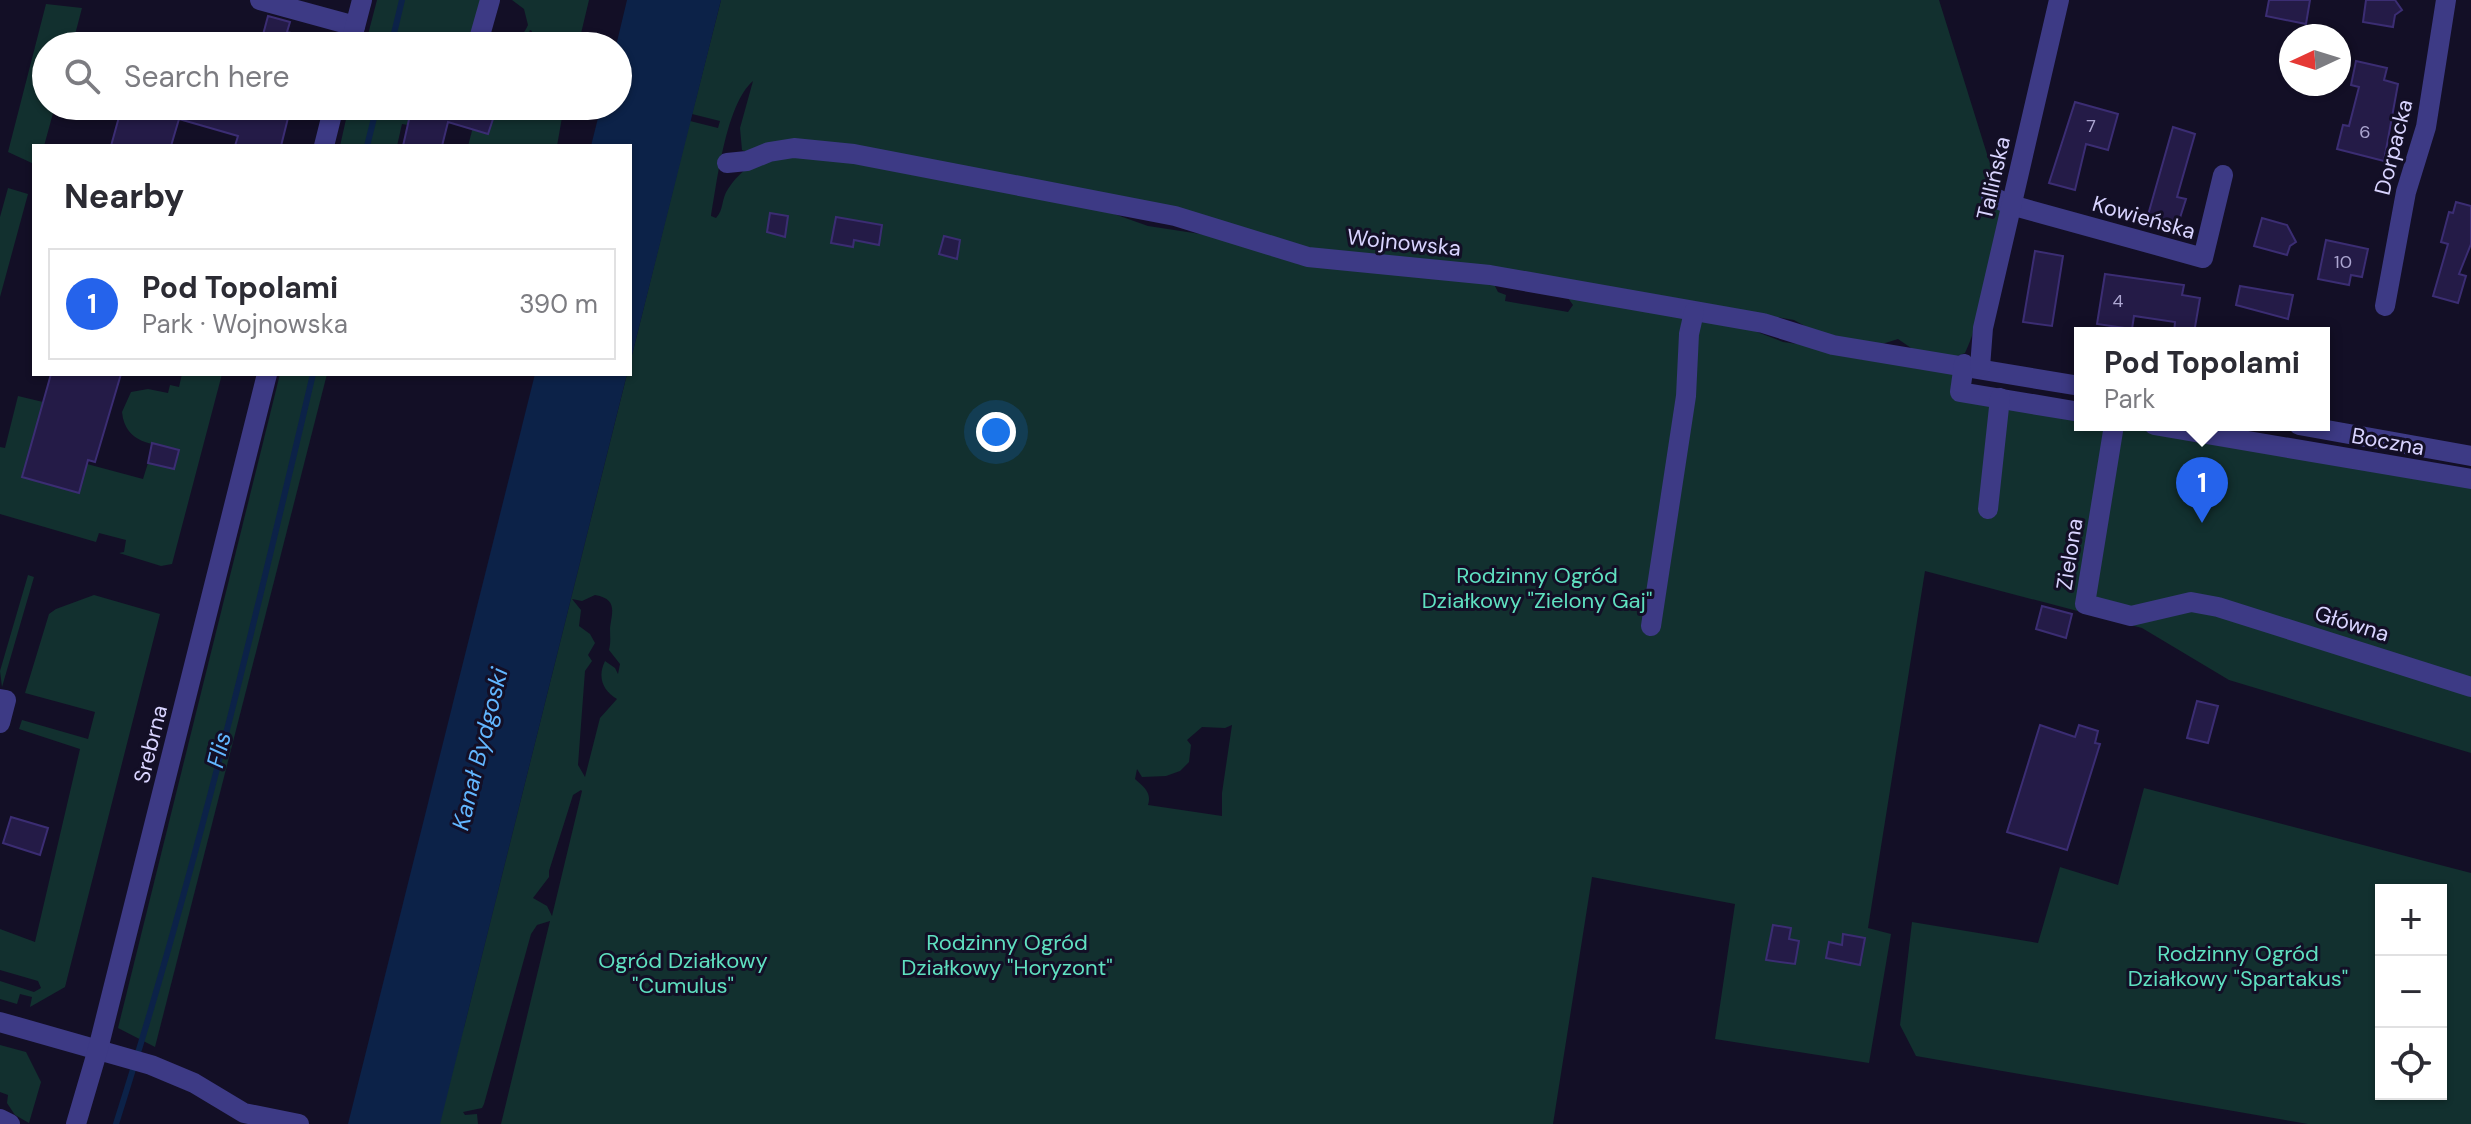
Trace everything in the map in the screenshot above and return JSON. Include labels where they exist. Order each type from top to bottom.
[{"type":"street","points":[[260,0],[342,32]]},
{"type":"street","points":[[353,32],[362,0]]},
{"type":"street","points":[[481,32],[490,0]]},
{"type":"street","name":"Tallińska","points":[[2000,398],[1960,392],[1972,366],[1983,328],[2059,0]]},
{"type":"street","name":"Dorpacka","points":[[2385,306],[2406,192],[2426,127],[2446,0]]},
{"type":"street","points":[[324,144],[330,120]]},
{"type":"street","name":"Wojnowska","points":[[727,163],[747,161],[769,152],[794,148],[854,154],[1175,216],[1308,257],[1490,275],[1763,323],[1833,345],[2074,385]]},
{"type":"street","name":"Kowieńska","points":[[1991,196],[2011,205],[2203,258],[2223,175]]},
{"type":"street","points":[[1651,626],[1686,396],[1689,334],[1694,312]]},
{"type":"street","name":"Srebrna","points":[[76,1124],[98,1049],[266,376]]},
{"type":"street","points":[[1988,509],[2000,398],[2074,411]]},
{"type":"street","name":"Zielona","points":[[2113,431],[2085,604],[2131,616],[2191,602],[2218,607]]},
{"type":"street","name":"Boczna","points":[[2189,431],[2471,479]]},
{"type":"street","points":[[2330,431],[2471,456]]},
{"type":"street","name":"Główna","points":[[2218,607],[2471,687]]},
{"type":"street","points":[[0,699],[6,700],[0,723]]},
{"type":"street","points":[[0,1022],[151,1065],[194,1083],[244,1113],[299,1124]]},
{"type":"street","points":[[0,1119],[10,1124]]},
{"type":"green space","points":[[377,0],[483,0],[474,32],[369,32]]},
{"type":"green space","points":[[512,0],[589,0],[581,32],[523,32],[528,25],[524,9]]},
{"type":"green space","points":[[721,0],[1939,0],[1996,183],[1992,203],[2007,223],[2006,233],[1988,269],[1970,341],[1965,353],[1952,358],[1914,350],[1898,339],[1879,345],[1832,341],[1794,320],[1628,292],[1565,286],[1550,288],[1537,284],[1530,277],[1447,263],[1350,258],[1285,246],[1163,207],[1102,199],[871,152],[785,142],[766,146],[751,154],[742,150],[740,128],[753,81],[744,92],[729,125],[711,216],[716,218],[719,215],[726,193],[747,168],[770,157],[825,155],[1083,203],[1148,226],[1220,237],[1291,258],[1297,264],[1368,265],[1379,269],[1404,263],[1411,271],[1492,280],[1498,292],[1506,295],[1505,301],[1568,312],[1573,305],[1568,298],[1669,311],[1701,321],[1739,325],[1783,342],[1820,347],[1847,357],[1857,354],[1862,360],[1874,357],[1918,369],[1960,371],[1956,383],[2074,404],[2074,431],[2226,431],[2471,475],[2471,753],[2229,680],[2142,628],[1925,571],[1868,928],[1891,934],[1869,1063],[1715,1039],[1735,904],[1592,877],[1553,1124],[501,1124],[550,921],[537,925],[531,934],[484,1104],[482,1108],[463,1112],[465,1115],[477,1114],[478,1124],[434,1124],[454,1051],[453,1036],[464,1027],[627,376],[632,376],[632,355],[690,121],[718,128],[720,121],[692,114]],"holes":[[[595,595],[602,597],[612,607],[609,650],[620,664],[618,674],[605,661],[603,683],[617,699],[600,718],[585,777],[578,765],[585,671],[592,661],[588,655],[595,643],[590,634],[579,626],[581,610],[572,599],[582,601]],[[1232,725],[1222,793],[1222,816],[1148,805],[1148,794],[1135,779],[1137,769],[1142,777],[1166,776],[1180,771],[1189,762],[1191,745],[1187,740],[1202,727],[1225,728]],[[582,791],[552,916],[547,906],[533,898],[549,877],[573,795]]]},
{"type":"green space","points":[[46,4],[82,8],[76,32],[39,32]]},
{"type":"green space","points":[[32,59],[32,120],[51,120],[45,144],[32,144],[32,163],[8,152]]},
{"type":"green space","points":[[346,120],[409,120],[408,125],[402,124],[397,144],[340,144]]},
{"type":"green space","points":[[493,120],[562,120],[557,144],[469,144],[473,127],[488,134]]},
{"type":"green space","points":[[8,188],[28,194],[0,297],[0,217]]},
{"type":"green space","points":[[182,376],[221,376],[172,564],[161,566],[119,553],[124,552],[126,540],[99,533],[96,542],[0,514],[0,447],[5,448],[18,396],[43,402],[23,477],[78,493],[87,464],[143,479],[148,463],[174,469],[178,449],[150,444],[134,436],[124,423],[122,412],[131,392],[148,389],[168,393],[170,385],[179,387]]},
{"type":"green space","points":[[280,376],[326,376],[155,1047],[118,1028]]},
{"type":"green space","points":[[28,575],[34,577],[2,687],[0,671]]},
{"type":"green space","points":[[94,595],[160,614],[65,987],[30,1007],[32,997],[20,994],[17,1004],[0,999],[0,981],[34,992],[41,988],[38,981],[0,970],[0,929],[35,942],[80,749],[19,729],[22,720],[88,739],[95,712],[25,693],[49,614]]},
{"type":"green space","name":"Rodzinny Ogród Działkowy \"Spartakus\"","points":[[2144,788],[2471,873],[2471,1124],[2308,1124],[1916,1056],[1900,1025],[1912,922],[2038,943],[2060,867],[2118,885]]},
{"type":"green space","points":[[0,1045],[26,1052],[41,1082],[29,1123],[15,1115],[7,1103],[8,1095],[0,1092]]},
{"type":"water","points":[[627,0],[721,0],[632,355],[632,144],[592,144],[598,120],[632,120],[632,32],[619,32]]},
{"type":"water","name":"Kanał Bydgoski","points":[[535,376],[627,376],[440,1124],[348,1124]]},
{"type":"building","points":[[2269,0],[2310,0],[2306,24],[2266,16]]},
{"type":"building","points":[[2366,0],[2395,0],[2402,10],[2395,15],[2393,27],[2363,22]]},
{"type":"building","points":[[268,16],[290,22],[287,32],[264,32]]},
{"type":"building","points":[[2356,61],[2387,68],[2384,80],[2398,84],[2384,161],[2337,149],[2343,125],[2349,126],[2359,87],[2351,85]]},
{"type":"building","points":[[2075,102],[2118,114],[2108,150],[2086,144],[2075,190],[2049,183]]},
{"type":"building","points":[[118,120],[179,120],[172,144],[112,144]]},
{"type":"building","points":[[182,120],[288,120],[282,144],[236,144],[238,136]]},
{"type":"building","points":[[409,120],[493,120],[488,134],[448,122],[442,144],[403,144]]},
{"type":"building","points":[[2173,127],[2195,134],[2177,197],[2186,199],[2178,224],[2148,215]]},
{"type":"building","points":[[2456,202],[2471,206],[2471,244],[2459,274],[2466,276],[2458,303],[2433,296],[2448,244],[2441,242],[2449,212],[2453,213]]},
{"type":"building","points":[[770,213],[788,216],[785,237],[767,232]]},
{"type":"building","points":[[836,217],[882,225],[879,245],[854,240],[853,247],[831,243]]},
{"type":"building","points":[[2262,218],[2287,225],[2296,242],[2290,246],[2287,255],[2254,246]]},
{"type":"building","points":[[944,236],[960,240],[957,259],[939,254]]},
{"type":"building","points":[[2326,240],[2368,249],[2362,277],[2351,275],[2349,285],[2318,279]]},
{"type":"building","points":[[2035,251],[2063,256],[2052,326],[2023,322]]},
{"type":"building","points":[[2105,274],[2184,285],[2182,295],[2200,298],[2195,327],[2175,327],[2175,322],[2134,316],[2132,327],[2097,324]]},
{"type":"building","points":[[2240,286],[2293,295],[2288,319],[2236,305]]},
{"type":"building","points":[[50,376],[120,376],[95,462],[88,460],[79,493],[22,477]]},
{"type":"building","points":[[152,443],[179,450],[174,469],[148,463]]},
{"type":"building","points":[[2042,606],[2072,614],[2066,638],[2036,629]]},
{"type":"building","points":[[2197,701],[2218,706],[2208,743],[2187,738]]},
{"type":"building","points":[[2040,725],[2075,737],[2079,725],[2098,731],[2095,743],[2100,744],[2067,850],[2007,832]]},
{"type":"building","points":[[11,817],[48,828],[40,855],[3,843]]},
{"type":"building","points":[[1773,925],[1791,928],[1789,939],[1799,941],[1795,964],[1766,960]]},
{"type":"building","points":[[1843,934],[1865,938],[1860,965],[1826,958],[1829,942],[1842,945]]},
{"type":"waterway","name":"Flis","points":[[394,32],[402,0]]},
{"type":"waterway","name":"Flis","points":[[368,144],[374,120]]},
{"type":"waterway","name":"Flis","points":[[116,1124],[197,845],[313,376]]},
{"type":"place","name":"Pod Topolami","points":[[2202,523]]},
{"type":"park label","name":"Rodzinny Ogród Działkowy \"Zielony Gaj\"","points":[[1537,588]]},
{"type":"park label","name":"Rodzinny Ogród Działkowy \"Horyzont\"","points":[[1007,954]]},
{"type":"park label","name":"Ogród Działkowy \"Cumulus\"","points":[[683,972]]}]
